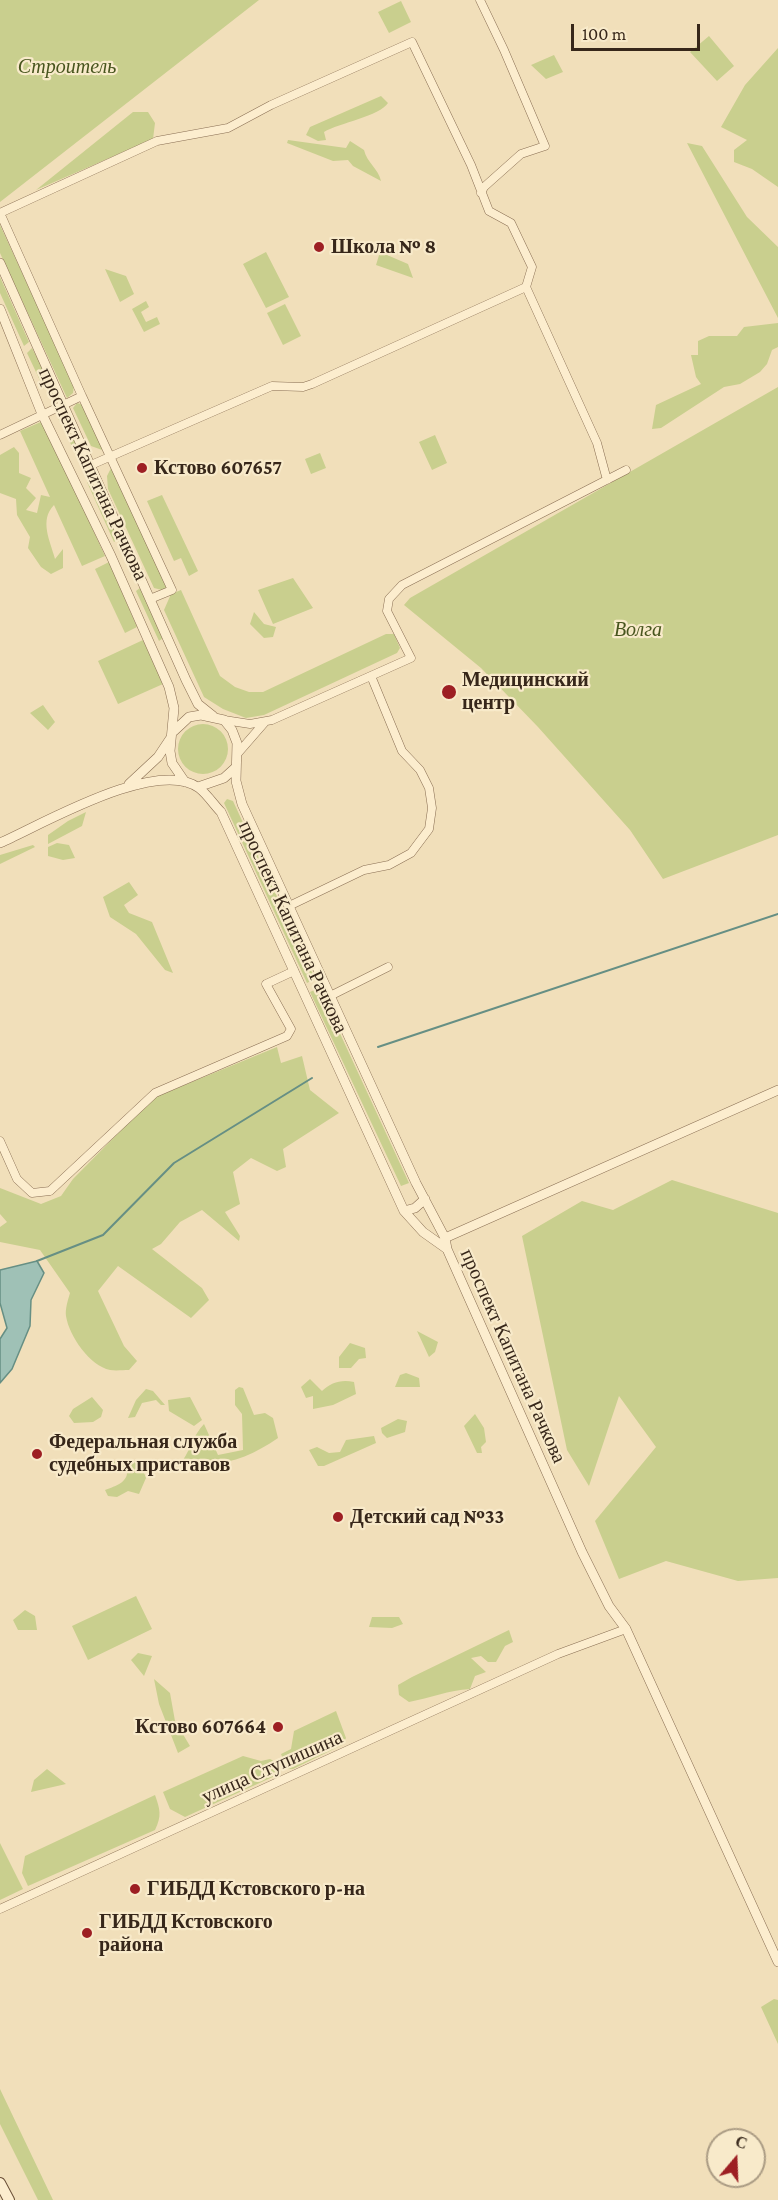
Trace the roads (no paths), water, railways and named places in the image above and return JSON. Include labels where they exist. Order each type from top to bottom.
[{"type":"main road","points":[[0,2183],[9,2200]]},
{"type":"street","points":[[480,0],[545,146],[521,154],[484,187],[481,194]]},
{"type":"street","points":[[150,599],[172,590],[0,213],[157,141],[228,128],[271,105],[412,42],[471,165],[489,211],[511,223],[532,267],[526,287],[597,443],[607,480]]},
{"type":"street","points":[[0,263],[186,680],[198,704],[213,716],[224,720],[234,723],[265,722],[411,658],[387,611],[389,599],[402,585],[626,470]]},
{"type":"street","points":[[92,465],[272,386],[303,387],[312,384],[526,287]]},
{"type":"street","name":"проспект Капитана Рачкова","points":[[0,309],[42,414],[111,556],[169,687],[174,708],[173,734]]},
{"type":"street","points":[[0,435],[82,396]]},
{"type":"street","points":[[289,906],[364,870],[389,865],[411,853],[429,829],[432,808],[429,788],[420,770],[402,751],[371,676]]},
{"type":"street","points":[[169,687],[186,680]]},
{"type":"street","points":[[126,786],[151,765],[173,734],[189,717],[213,716]]},
{"type":"street","points":[[224,720],[232,730],[238,753],[235,768],[242,804],[445,1238],[447,1249]]},
{"type":"street","points":[[238,753],[265,722]]},
{"type":"street","points":[[173,734],[170,751],[172,764],[185,782]]},
{"type":"street","points":[[0,843],[126,786],[150,780],[185,782],[198,787],[224,778],[235,768]]},
{"type":"street","name":"проспект Капитана Рачкова","points":[[198,787],[221,812],[404,1211],[423,1232],[447,1249],[582,1552],[609,1606],[626,1629],[778,1962]]},
{"type":"street","points":[[330,996],[388,967]]},
{"type":"street","points":[[0,1142],[17,1179],[32,1193],[50,1191],[155,1094],[287,1035],[291,1029],[266,984],[294,971]]},
{"type":"street","points":[[445,1238],[778,1090]]},
{"type":"street","points":[[404,1211],[415,1208],[425,1199]]},
{"type":"street","name":"улица Ступишина","points":[[0,1909],[558,1654],[626,1629]]},
{"type":"water","points":[[37,1261],[44,1273],[31,1300],[30,1326],[12,1369],[0,1383],[0,1339],[7,1328],[0,1303],[0,1270]]},
{"type":"waterway","points":[[378,1047],[778,914]]},
{"type":"waterway","points":[[37,1261],[103,1235],[174,1163],[312,1078]]},
{"type":"place","name":"Школа № 8","points":[[319,247]]},
{"type":"place","name":"Кстово 607657","points":[[142,468]]},
{"type":"place","name":"Медицинский центр","points":[[449,692]]},
{"type":"place","name":"Федеральная служба судебных приставов","points":[[37,1454]]},
{"type":"place","name":"Детский сад №33","points":[[338,1517]]},
{"type":"place","name":"Кстово 607664","points":[[278,1727]]},
{"type":"place","name":"ГИБДД Кстовского р-на","points":[[135,1889]]},
{"type":"place","name":"ГИБДД Кстовского района","points":[[87,1933]]},
{"type":"park label","name":"Строитель","points":[[67,67]]},
{"type":"park label","name":"Волга","points":[[638,630]]}]
